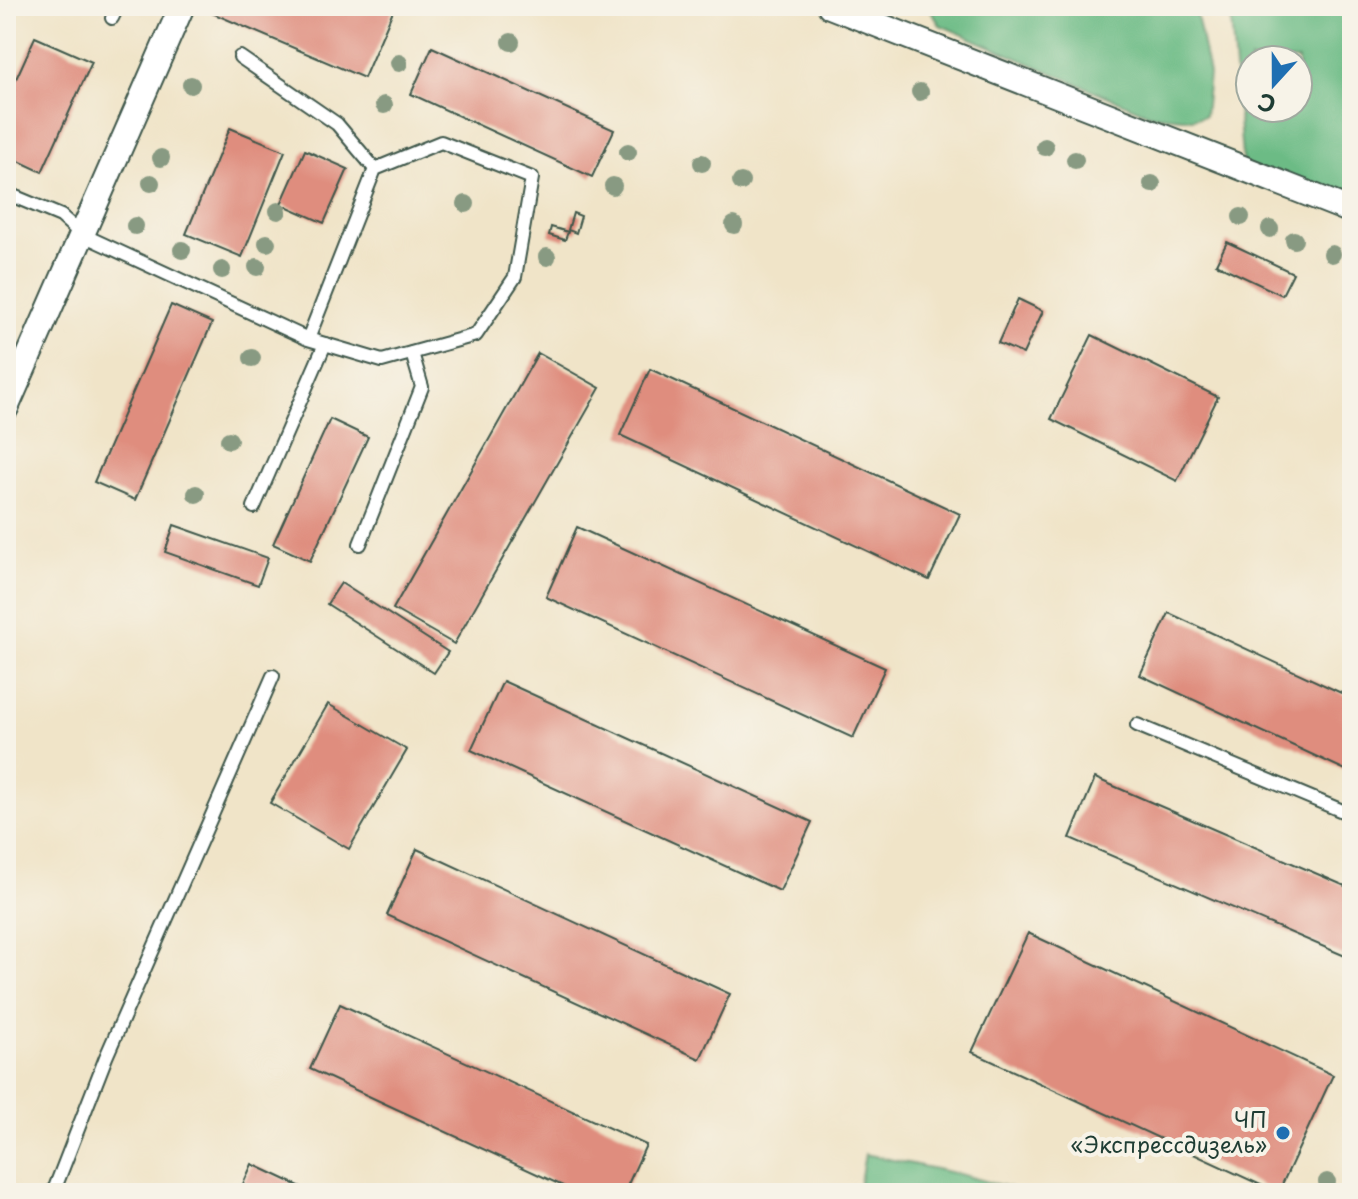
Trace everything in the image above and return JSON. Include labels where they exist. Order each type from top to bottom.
[{"type":"street","points":[[6,408],[182,6]]},
{"type":"street","points":[[830,6],[1352,211]]},
{"type":"lane","points":[[240,57],[337,124],[375,169]]},
{"type":"lane","points":[[6,193],[61,216],[81,234],[308,339],[382,361],[476,335],[515,277],[532,178],[441,142],[375,169],[308,339]]},
{"type":"lane","points":[[254,507],[325,344]]},
{"type":"lane","points":[[360,544],[422,387],[412,353]]},
{"type":"lane","points":[[53,1193],[106,1057],[273,676]]},
{"type":"lane","points":[[1137,725],[1352,815]]},
{"type":"green space","points":[[928,6],[1195,6],[1209,74],[1205,116],[1192,119],[1151,115],[940,25]]},
{"type":"green space","points":[[1230,6],[1352,6],[1352,212],[1243,169],[1239,124],[1314,124],[1314,44],[1234,44],[1234,56]]},
{"type":"green space","points":[[865,1154],[959,1174],[1029,1193],[858,1193]]},
{"type":"building","points":[[215,6],[332,6],[344,11],[347,6],[395,6],[364,78],[212,13]]},
{"type":"building","points":[[35,37],[92,62],[42,172],[6,155],[6,101]]},
{"type":"building","points":[[432,47],[614,130],[592,177],[411,94]]},
{"type":"building","points":[[230,128],[285,151],[242,257],[186,234]]},
{"type":"building","points":[[305,150],[348,169],[324,223],[281,204]]},
{"type":"building","points":[[573,213],[581,216],[576,233],[568,230]]},
{"type":"building","points":[[551,227],[568,232],[565,240],[549,235]]},
{"type":"building","points":[[1227,242],[1293,273],[1282,295],[1216,264]]},
{"type":"building","points":[[1018,299],[1043,311],[1023,354],[998,343]]},
{"type":"building","points":[[171,305],[212,323],[135,500],[94,482]]},
{"type":"building","points":[[1092,335],[1218,397],[1177,481],[1051,419]]},
{"type":"building","points":[[538,353],[600,388],[454,644],[393,609]]},
{"type":"building","points":[[650,369],[960,514],[929,580],[620,435]]},
{"type":"building","points":[[330,419],[368,437],[310,561],[273,544]]},
{"type":"building","points":[[174,525],[268,558],[258,585],[165,552]]},
{"type":"building","points":[[577,527],[885,668],[853,738],[546,597]]},
{"type":"building","points":[[341,583],[448,652],[434,673],[327,604]]},
{"type":"building","points":[[1169,613],[1352,698],[1352,773],[1140,675]]},
{"type":"building","points":[[503,681],[812,822],[780,891],[471,750]]},
{"type":"building","points":[[328,704],[407,750],[349,849],[270,803]]},
{"type":"building","points":[[1095,778],[1352,889],[1352,959],[1070,838]]},
{"type":"building","points":[[417,849],[730,994],[700,1059],[387,915]]},
{"type":"building","points":[[1028,933],[1333,1075],[1278,1193],[972,1052]]},
{"type":"building","points":[[340,1004],[646,1145],[624,1193],[578,1193],[310,1069]]},
{"type":"building","points":[[252,1164],[314,1193],[239,1193]]},
{"type":"place","name":"ЧП «Экспрессдизель»","points":[[1283,1133]]}]
